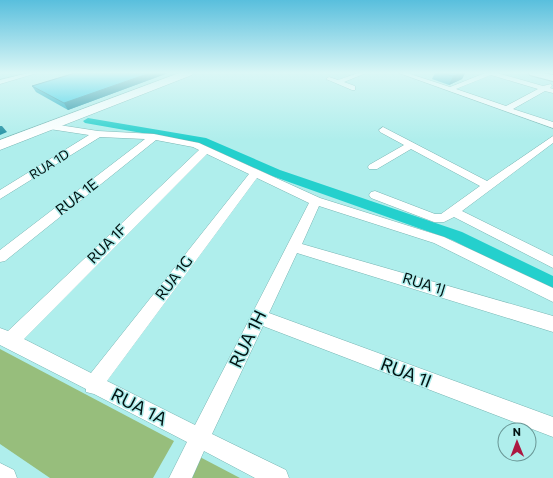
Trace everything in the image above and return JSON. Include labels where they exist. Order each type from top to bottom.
[{"type":"main road","points":[[0,144],[128,95]]},
{"type":"street","points":[[469,95],[553,125]]},
{"type":"street","points":[[508,109],[531,95]]},
{"type":"street","points":[[46,126],[98,134],[154,137],[184,141],[206,149],[316,201],[432,224],[444,218],[553,139]]},
{"type":"street","points":[[383,130],[488,186]]},
{"type":"street","name":"RUA 1D","points":[[0,195],[52,161],[98,134]]},
{"type":"street","name":"RUA 1E","points":[[0,257],[154,137]]},
{"type":"street","points":[[373,167],[410,145]]},
{"type":"street","name":"RUA 1F","points":[[5,338],[206,149]]},
{"type":"street","points":[[0,183],[52,161]]},
{"type":"street","name":"RUA 1G","points":[[93,384],[256,172]]},
{"type":"street","points":[[375,195],[432,224],[463,251],[553,295]]},
{"type":"street","name":"RUA 1H","points":[[180,478],[316,201]]},
{"type":"street","points":[[453,211],[553,262]]},
{"type":"street","name":"RUA 1J","points":[[295,246],[553,324]]},
{"type":"street","name":"RUA 1I","points":[[260,317],[553,427]]},
{"type":"street","name":"RUA 1A","points":[[5,338],[278,478]]},
{"type":"street","points":[[0,474],[6,478]]},
{"type":"green space","points":[[0,349],[174,441],[153,478],[50,478],[0,444]]},
{"type":"green space","points":[[198,456],[240,478],[189,478]]},
{"type":"building","points":[[50,95],[86,95],[64,103]]},
{"type":"waterway","points":[[88,121],[202,140],[276,173],[457,236],[553,284]]}]
